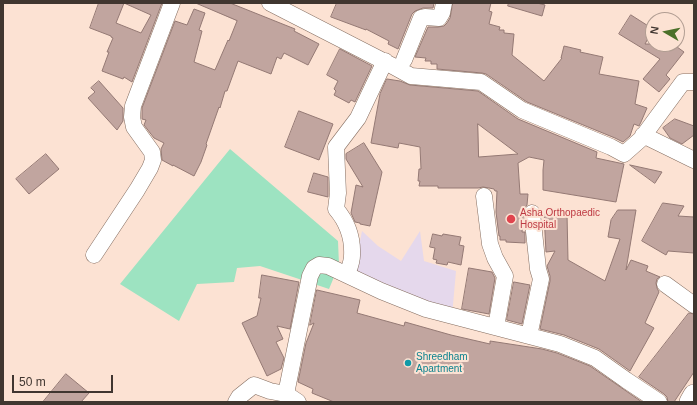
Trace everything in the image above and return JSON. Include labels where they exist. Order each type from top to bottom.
[{"type":"main road","points":[[690,402],[694,395]]},
{"type":"street","points":[[94,255],[137,190],[153,160],[152,152],[134,127],[132,117],[133,106],[172,3]]},
{"type":"street","points":[[270,3],[412,76],[481,82],[522,110],[611,146],[624,154],[643,136],[683,82],[694,82]]},
{"type":"street","points":[[404,60],[421,18],[439,18],[442,13],[444,3]]},
{"type":"street","points":[[347,275],[352,257],[352,240],[348,226],[336,209],[338,193],[336,147],[358,118],[384,61]]},
{"type":"street","points":[[643,136],[694,160]]},
{"type":"street","points":[[484,196],[490,244],[495,258],[505,276],[496,327]]},
{"type":"street","points":[[529,336],[541,279],[535,250],[532,213]]},
{"type":"street","points":[[236,402],[239,396],[254,385],[292,398],[310,276],[314,268],[319,265],[328,266],[380,291],[426,309],[560,344],[595,358],[658,402]]},
{"type":"street","points":[[665,284],[694,305]]},
{"type":"shaded area","points":[[362,231],[378,246],[401,261],[420,231],[424,261],[456,271],[452,316],[354,272]]},
{"type":"green space","points":[[230,149],[338,241],[339,265],[329,289],[260,266],[237,268],[234,282],[197,284],[179,321],[120,284]]},
{"type":"building","points":[[99,3],[124,3],[162,3],[132,82],[124,77],[123,79],[102,71],[109,52],[107,52],[113,38],[90,28]],"holes":[[[124,3],[151,15],[141,33],[116,23]]]},
{"type":"building","points":[[196,3],[230,3],[295,29],[294,31],[319,44],[308,65],[284,53],[281,59],[277,57],[271,74],[238,61],[227,91],[225,91],[220,108],[219,107],[201,162],[194,176],[162,160],[161,149],[164,143],[154,138],[144,125],[146,120],[142,119],[142,108],[175,21],[187,25],[194,9],[205,13],[199,30],[202,31],[194,62],[215,70],[237,21]]},
{"type":"building","points":[[337,3],[434,3],[433,8],[423,8],[412,14],[398,49],[388,44],[389,41],[366,29],[331,17]]},
{"type":"building","points":[[453,3],[491,3],[489,11],[492,12],[489,24],[500,27],[499,30],[504,30],[504,33],[514,34],[512,55],[544,81],[562,58],[564,46],[581,50],[580,52],[603,57],[599,74],[639,81],[635,104],[647,108],[639,126],[634,124],[630,136],[623,142],[527,102],[486,74],[437,69],[437,64],[431,64],[431,61],[425,61],[426,58],[415,57],[428,27],[444,26],[450,18]]},
{"type":"building","points":[[509,3],[537,3],[545,5],[542,16],[508,6]]},
{"type":"building","points":[[631,15],[645,24],[645,50],[619,34]]},
{"type":"building","points":[[340,49],[372,66],[355,102],[351,100],[349,103],[334,95],[336,91],[334,89],[338,81],[327,75]]},
{"type":"building","points":[[649,52],[684,52],[666,75],[670,79],[659,92],[643,79],[660,59]]},
{"type":"building","points":[[387,79],[400,81],[410,85],[478,91],[518,119],[597,152],[596,158],[624,164],[616,202],[543,190],[544,160],[529,157],[518,163],[520,194],[528,194],[527,205],[523,214],[522,232],[525,232],[525,243],[506,242],[506,240],[500,240],[496,212],[497,191],[483,187],[438,188],[438,186],[419,186],[419,169],[421,169],[420,147],[399,143],[398,148],[371,143],[380,94]],"holes":[[[478,124],[518,154],[479,157]]]},
{"type":"building","points":[[99,81],[123,108],[123,121],[117,130],[88,98],[95,92],[91,88]]},
{"type":"building","points":[[299,111],[333,124],[319,160],[285,147]]},
{"type":"building","points":[[675,119],[694,126],[694,135],[682,144],[670,138],[663,128]]},
{"type":"building","points":[[364,143],[382,172],[370,226],[355,222],[351,213],[356,185],[363,187],[346,159],[346,154]]},
{"type":"building","points":[[46,154],[59,169],[29,194],[16,179]]},
{"type":"building","points":[[630,165],[662,172],[655,183]]},
{"type":"building","points":[[314,173],[328,177],[328,197],[308,192]]},
{"type":"building","points":[[663,203],[684,206],[678,216],[694,217],[694,253],[668,251],[666,255],[642,241]]},
{"type":"building","points":[[618,210],[636,210],[626,270],[631,260],[648,266],[646,271],[660,277],[657,279],[656,283],[659,292],[645,323],[654,328],[630,371],[599,349],[564,335],[540,329],[550,281],[547,266],[555,251],[546,252],[544,214],[567,214],[568,260],[605,281],[620,239],[608,237],[611,220]]},
{"type":"building","points":[[433,234],[461,237],[459,245],[464,246],[461,265],[448,262],[447,265],[436,263],[437,260],[433,259],[435,248],[430,247]]},
{"type":"building","points":[[469,268],[492,272],[495,278],[489,314],[462,309]]},
{"type":"building","points":[[262,275],[299,282],[290,329],[277,326],[283,339],[276,342],[284,358],[281,369],[267,376],[242,323],[257,316],[261,298],[259,298]]},
{"type":"building","points":[[514,282],[530,285],[522,324],[507,320]]},
{"type":"building","points":[[317,290],[360,300],[357,313],[404,326],[405,322],[490,344],[490,341],[542,349],[557,353],[590,366],[642,402],[334,402],[312,393],[313,389],[298,382],[306,343],[314,323],[310,325]]},
{"type":"building","points":[[689,313],[694,314],[694,372],[674,402],[668,402],[667,397],[664,394],[639,377]]},
{"type":"building","points":[[66,374],[89,393],[81,402],[43,402]]},
{"type":"place","name":"Asha Orthopaedic Hospital","points":[[511,219]]},
{"type":"place","name":"Shreedham Apartment","points":[[408,363]]}]
